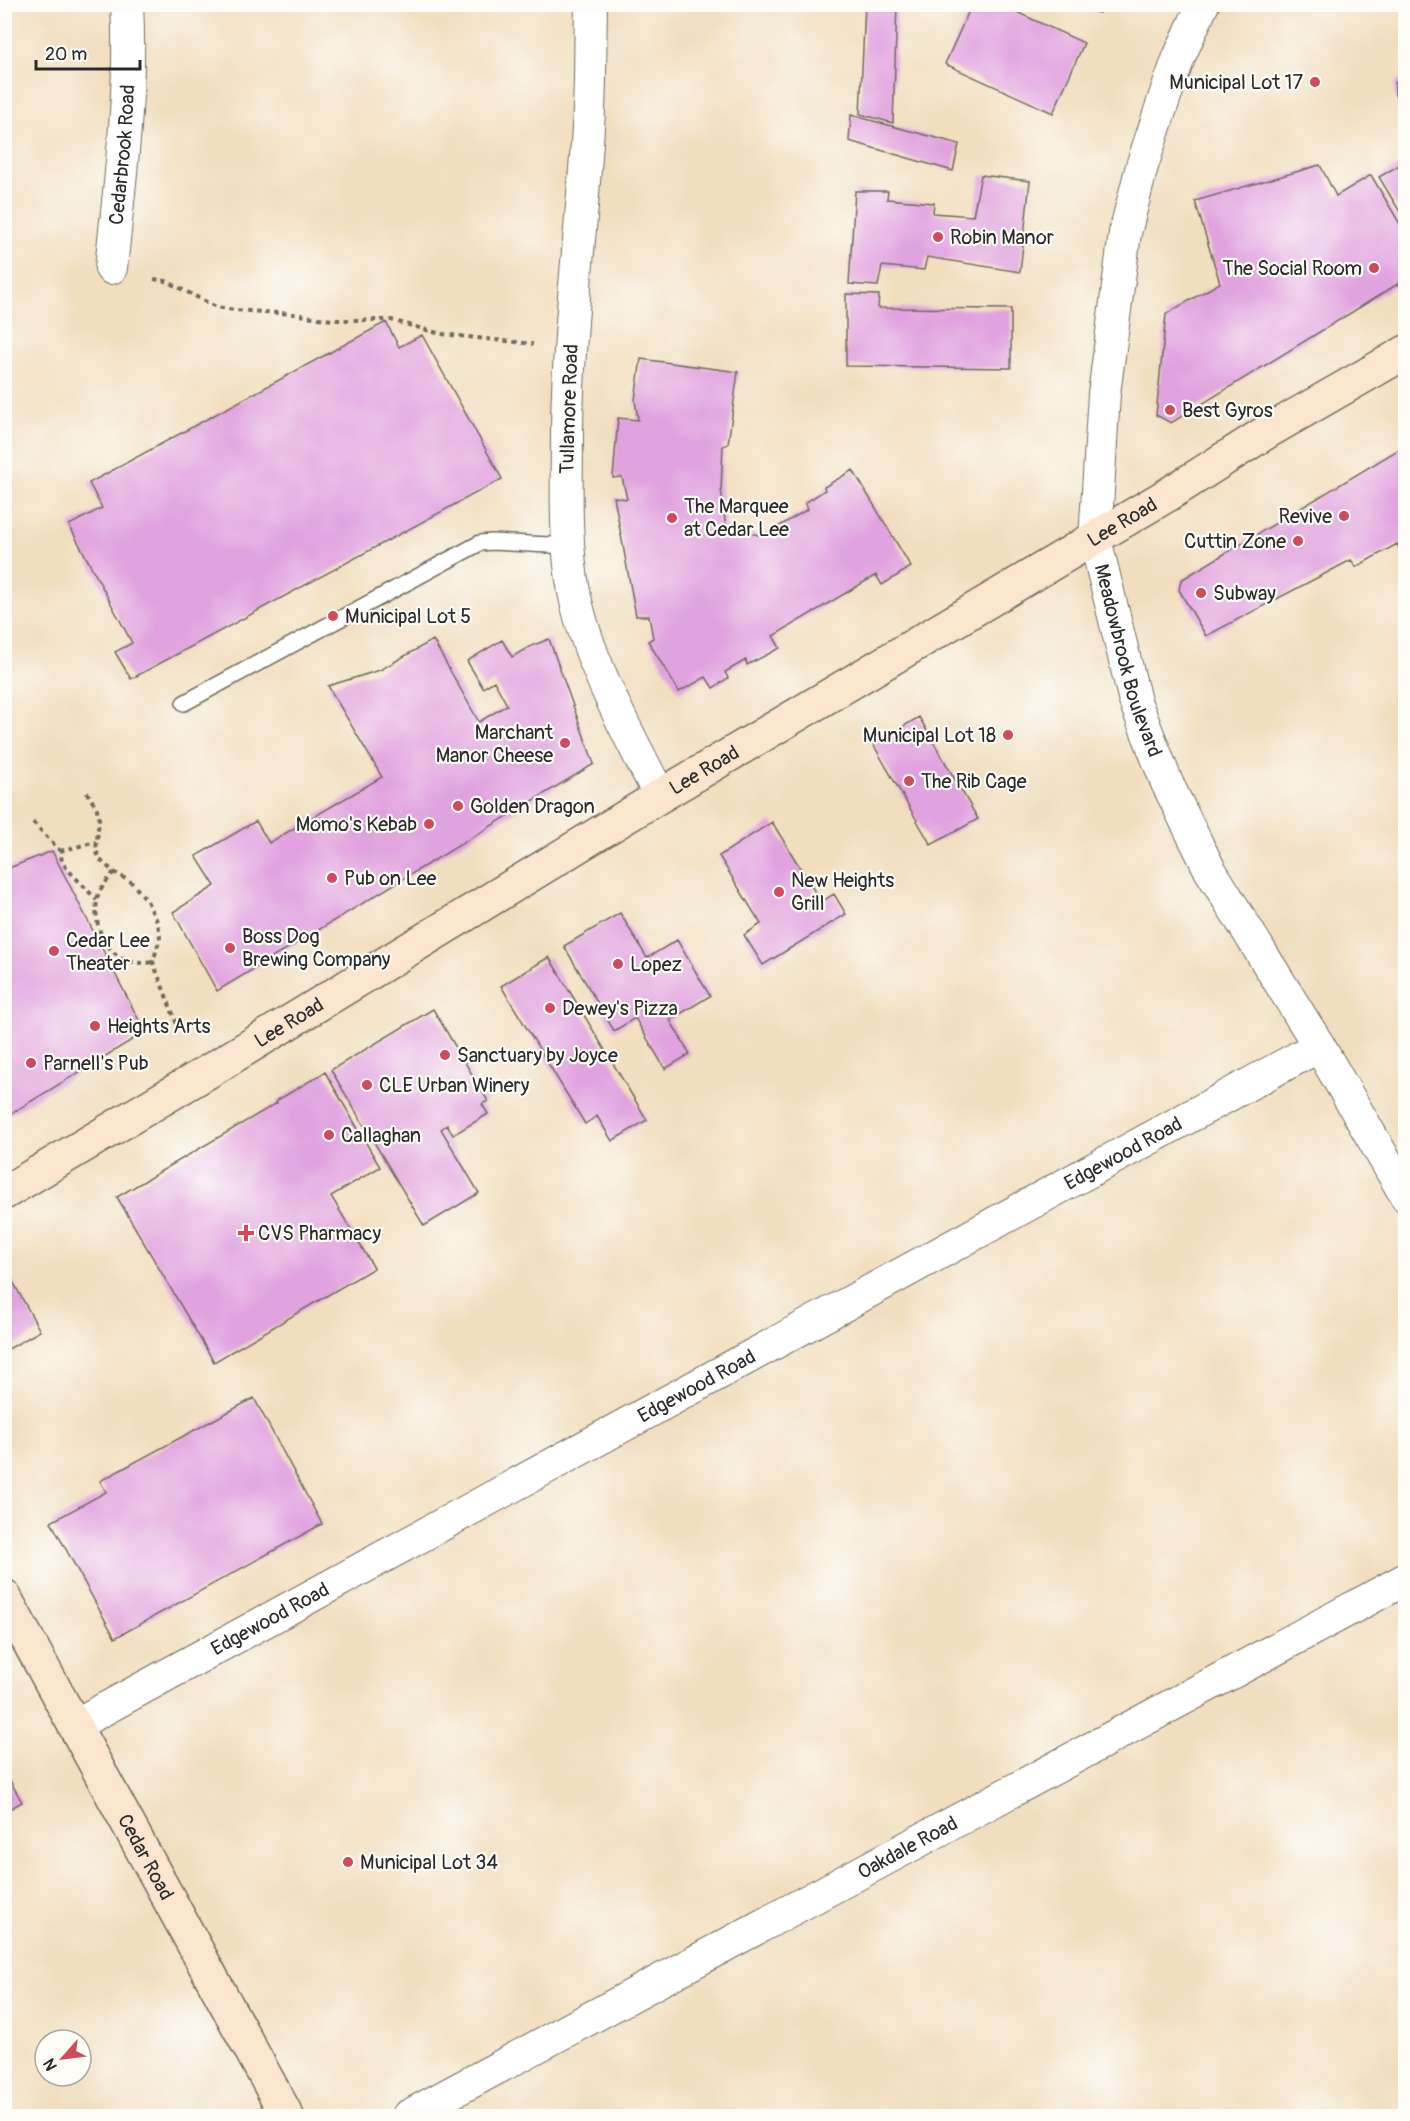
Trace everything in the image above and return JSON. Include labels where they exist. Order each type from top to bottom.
[{"type":"main road","name":"Lee Road","points":[[4,1193],[660,796],[1095,539],[1265,433],[1406,352]]},
{"type":"main road","name":"Cedar Road","points":[[4,1596],[287,2116]]},
{"type":"street","name":"Cedarbrook Road","points":[[111,268],[124,146],[129,31],[127,4]]},
{"type":"street","name":"Tullamore Road","points":[[591,4],[588,126],[569,358],[566,508],[568,546],[575,594],[593,654],[614,706],[660,796]]},
{"type":"street","name":"Meadowbrook Boulevard","points":[[1203,4],[1179,57],[1164,99],[1142,166],[1125,233],[1104,394],[1095,539],[1135,701],[1167,783],[1210,870],[1319,1046],[1406,1196]]},
{"type":"street","name":"Edgewood Road","points":[[75,1725],[1319,1046]]},
{"type":"street","name":"Oakdale Road","points":[[408,2116],[1406,1579]]},
{"type":"lane","points":[[184,703],[480,543],[568,546]]},
{"type":"path","points":[[154,279],[166,281],[201,300],[225,308],[332,320],[391,320],[441,334],[533,344]]},
{"type":"path","points":[[87,792],[97,809],[99,819],[96,850],[100,860],[131,882],[146,899],[158,923],[160,938],[153,962],[178,1027]]},
{"type":"path","points":[[33,822],[60,851],[67,869],[97,900]]},
{"type":"path","points":[[60,851],[96,842]]},
{"type":"path","points":[[114,872],[102,888],[97,900],[97,919],[101,935],[114,954],[127,962],[141,964],[153,962]]},
{"type":"building","points":[[865,4],[897,4],[893,123],[860,114]]},
{"type":"building","points":[[972,4],[999,4],[1084,43],[1053,113],[945,64]]},
{"type":"building","points":[[1079,4],[1103,4],[1099,13]]},
{"type":"building","points":[[1406,77],[1406,111],[1395,95],[1395,83]]},
{"type":"building","points":[[851,115],[959,144],[953,171],[849,141]]},
{"type":"building","points":[[1406,161],[1406,222],[1379,177]]},
{"type":"building","points":[[1320,165],[1336,196],[1371,175],[1406,234],[1406,279],[1171,423],[1156,415],[1166,314],[1220,283],[1195,201]]},
{"type":"building","name":"Robin Manor","points":[[981,175],[1030,181],[1020,272],[927,257],[924,270],[882,266],[878,286],[849,284],[855,191],[888,191],[887,199],[934,203],[933,213],[973,216]]},
{"type":"building","points":[[846,294],[879,295],[878,308],[1011,309],[1011,368],[846,366]]},
{"type":"building","points":[[386,322],[399,347],[422,335],[502,479],[131,679],[115,652],[132,643],[69,525],[102,508],[89,483]]},
{"type":"building","name":"The Marquee at Cedar Lee","points":[[641,359],[738,372],[728,444],[723,446],[721,489],[726,528],[763,536],[808,509],[805,503],[825,490],[824,487],[853,470],[911,567],[882,585],[876,575],[773,636],[780,648],[747,665],[746,660],[725,672],[728,678],[713,688],[706,677],[679,692],[648,641],[653,638],[649,616],[636,616],[614,497],[627,499],[622,477],[613,478],[618,418],[638,420],[635,400]]},
{"type":"building","points":[[1406,445],[1406,560],[1397,544],[1356,567],[1351,560],[1206,636],[1179,590],[1181,580]]},
{"type":"building","points":[[549,639],[594,764],[217,991],[173,912],[215,886],[196,856],[256,821],[269,843],[382,777],[328,686],[380,670],[433,640],[479,722],[507,705],[494,681],[483,688],[467,661],[502,640],[512,657]]},
{"type":"building","points":[[919,717],[978,819],[931,845],[873,744]]},
{"type":"building","points":[[772,822],[821,902],[834,894],[846,914],[763,965],[744,935],[761,924],[719,856]]},
{"type":"building","name":"Cedar Lee Theater","points":[[52,851],[145,1032],[4,1118],[4,870]]},
{"type":"building","points":[[620,913],[647,958],[677,940],[710,996],[670,1020],[690,1054],[665,1069],[635,1018],[614,1031],[564,946]]},
{"type":"building","points":[[549,957],[647,1120],[612,1141],[597,1116],[585,1124],[501,986]]},
{"type":"building","points":[[433,1009],[488,1101],[482,1104],[488,1114],[453,1135],[447,1125],[441,1129],[479,1193],[424,1226],[331,1070]]},
{"type":"building","name":"CVS Pharmacy","points":[[325,1072],[380,1167],[331,1196],[374,1268],[214,1362],[117,1197],[277,1103],[276,1101]]},
{"type":"building","points":[[5,1267],[40,1331],[5,1351]]},
{"type":"building","points":[[254,1398],[322,1524],[115,1638],[51,1522],[106,1492],[100,1481]]},
{"type":"building","points":[[4,1770],[22,1802],[4,1812]]},
{"type":"place","name":"Municipal Lot 17","points":[[1315,82]]},
{"type":"place","name":"Robin Manor","points":[[938,237]]},
{"type":"place","name":"The Social Room","points":[[1374,268]]},
{"type":"place","name":"Best Gyros","points":[[1170,410]]},
{"type":"place","name":"Revive","points":[[1344,516]]},
{"type":"place","name":"The Marquee at Cedar Lee","points":[[672,518]]},
{"type":"place","name":"Cuttin Zone","points":[[1298,541]]},
{"type":"place","name":"Subway","points":[[1201,593]]},
{"type":"place","name":"Municipal Lot 5","points":[[333,616]]},
{"type":"place","name":"Municipal Lot 18","points":[[1008,735]]},
{"type":"place","name":"Marchant Manor Cheese","points":[[565,743]]},
{"type":"place","name":"The Rib Cage","points":[[909,781]]},
{"type":"place","name":"Golden Dragon","points":[[458,806]]},
{"type":"place","name":"Momo's Kebab","points":[[429,824]]},
{"type":"place","name":"Pub on Lee","points":[[332,878]]},
{"type":"place","name":"New Heights Grill","points":[[779,892]]},
{"type":"place","name":"Boss Dog Brewing Company","points":[[230,948]]},
{"type":"place","name":"Cedar Lee Theater","points":[[54,951]]},
{"type":"place","name":"Lopez","points":[[618,964]]},
{"type":"place","name":"Dewey's Pizza","points":[[550,1008]]},
{"type":"place","name":"Heights Arts","points":[[95,1026]]},
{"type":"place","name":"Sanctuary by Joyce","points":[[445,1055]]},
{"type":"place","name":"Parnell's Pub","points":[[31,1063]]},
{"type":"place","name":"CLE Urban Winery","points":[[367,1085]]},
{"type":"place","name":"Callaghan","points":[[329,1135]]},
{"type":"place","name":"CVS Pharmacy","points":[[246,1233]]},
{"type":"place","name":"Municipal Lot 34","points":[[348,1862]]}]
